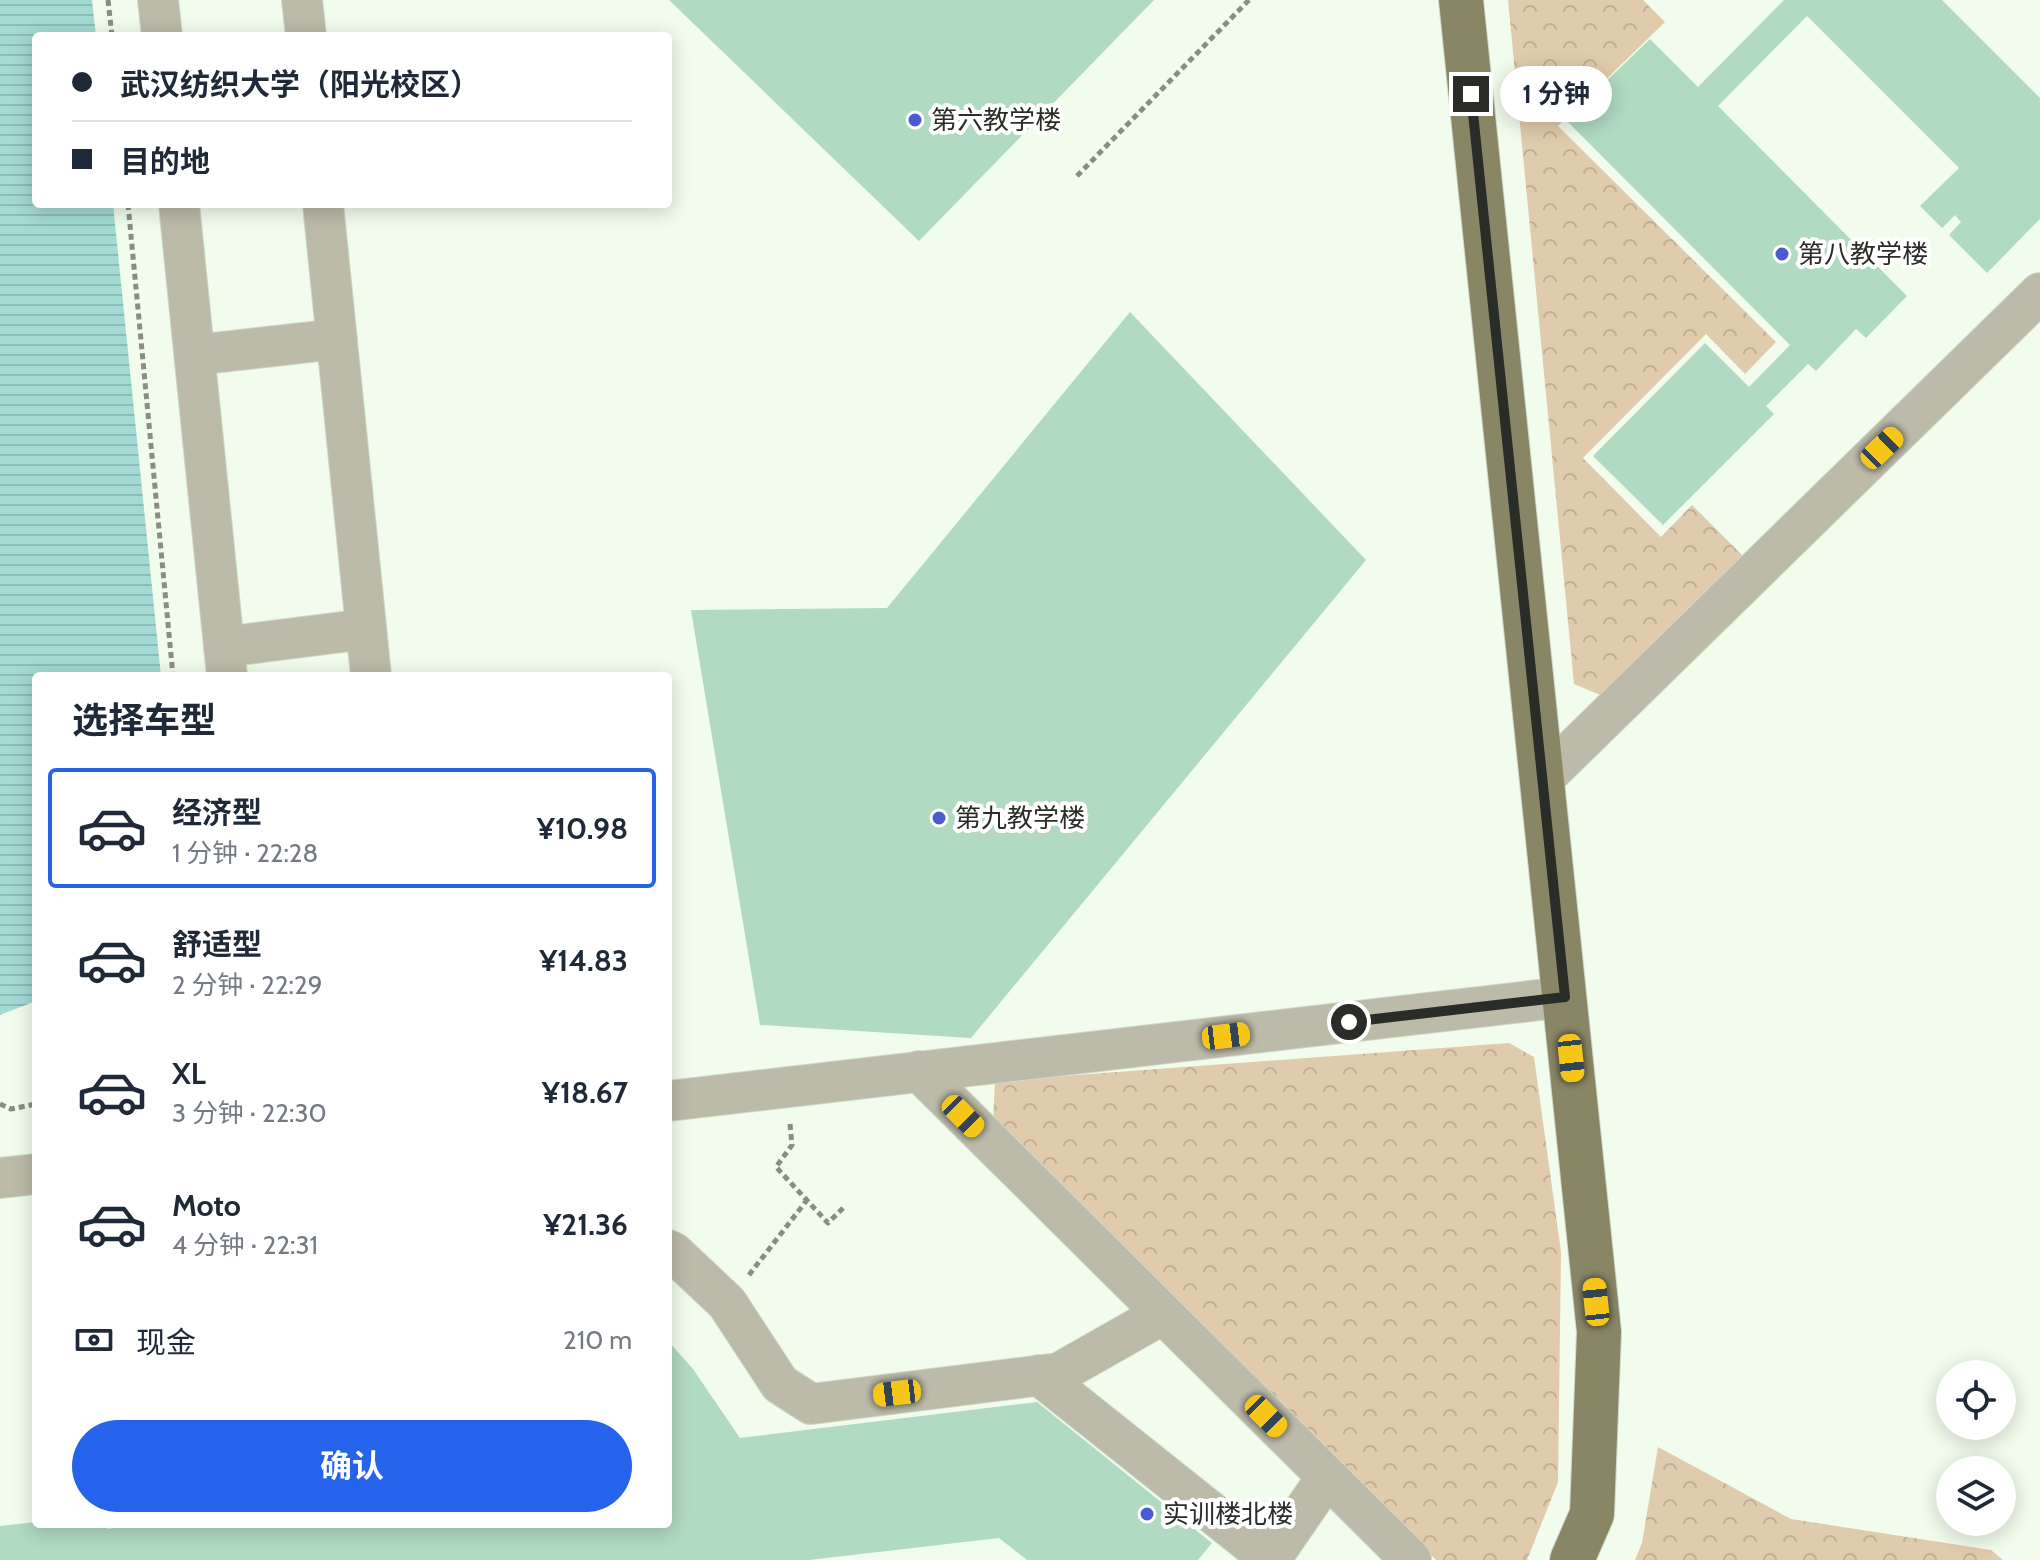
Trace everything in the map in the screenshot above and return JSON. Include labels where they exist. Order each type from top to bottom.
[{"type":"main road","points":[[1461,0],[1599,1332],[1592,1514],[1572,1560]]},
{"type":"street","points":[[158,0],[162,32]]},
{"type":"street","points":[[302,0],[306,32]]},
{"type":"street","points":[[179,208],[226,661],[366,629]]},
{"type":"street","points":[[323,208],[371,672]]},
{"type":"street","points":[[1542,780],[2040,293]]},
{"type":"street","points":[[195,355],[337,339]]},
{"type":"street","points":[[672,1101],[1565,997]]},
{"type":"street","points":[[919,1071],[1411,1560]]},
{"type":"street","points":[[0,1178],[32,1174]]},
{"type":"street","points":[[672,1252],[727,1303],[780,1384],[811,1404],[1059,1373],[1163,1314]]},
{"type":"street","points":[[1039,1375],[1270,1560],[1327,1477]]},
{"type":"path","points":[[108,0],[112,32]]},
{"type":"path","points":[[1077,176],[1249,0]]},
{"type":"path","points":[[128,208],[173,672]]},
{"type":"path","points":[[787,1087],[792,1145],[776,1167],[828,1223],[844,1207]]},
{"type":"path","points":[[0,1104],[11,1109],[32,1105]]},
{"type":"path","points":[[727,1303],[807,1200]]},
{"type":"green space","points":[[1508,0],[1643,0],[1665,22],[1558,126],[1776,342],[1745,374],[1706,334],[1583,458],[1661,537],[1692,505],[1749,562],[1612,700],[1574,684]]},
{"type":"green space","points":[[1509,1043],[1534,1057],[1561,1252],[1558,1482],[1527,1560],[1436,1560],[993,1122],[995,1081]]},
{"type":"green space","points":[[1658,1447],[1791,1519],[1991,1550],[2003,1560],[1635,1560],[1642,1543]]},
{"type":"water","points":[[0,0],[92,0],[96,32],[32,32],[32,208],[113,208],[161,672],[32,672],[32,1003],[0,1015]]},
{"type":"building","name":"第六教学楼","points":[[669,0],[1154,0],[919,241]]},
{"type":"building","name":"第八教学楼","points":[[1784,0],[1942,0],[2040,98],[2040,219],[1987,273],[1949,235],[1961,222],[1955,215],[1942,228],[1920,206],[1959,168],[1807,16],[1718,106],[1907,296],[1866,338],[1856,329],[1816,371],[1808,364],[1766,406],[1774,414],[1663,525],[1593,456],[1705,343],[1749,387],[1790,345],[1566,120],[1650,39],[1698,87]]},
{"type":"building","name":"第九教学楼","points":[[1130,312],[1366,560],[971,1038],[760,1025],[691,610],[887,608]]},
{"type":"building","points":[[672,1345],[693,1369],[740,1438],[1037,1402],[1212,1543],[1198,1560],[1027,1560],[999,1538],[809,1560],[0,1560],[0,1526],[32,1522],[32,1528],[672,1528]]},
{"type":"place","name":"第六教学楼","points":[[915,120]]},
{"type":"place","name":"第八教学楼","points":[[1782,254]]},
{"type":"place","name":"第九教学楼","points":[[939,818]]},
{"type":"place","name":"实训楼北楼","points":[[1147,1514]]},
{"type":"route","points":[[1349,1022],[1565,997],[1471,94]]}]
